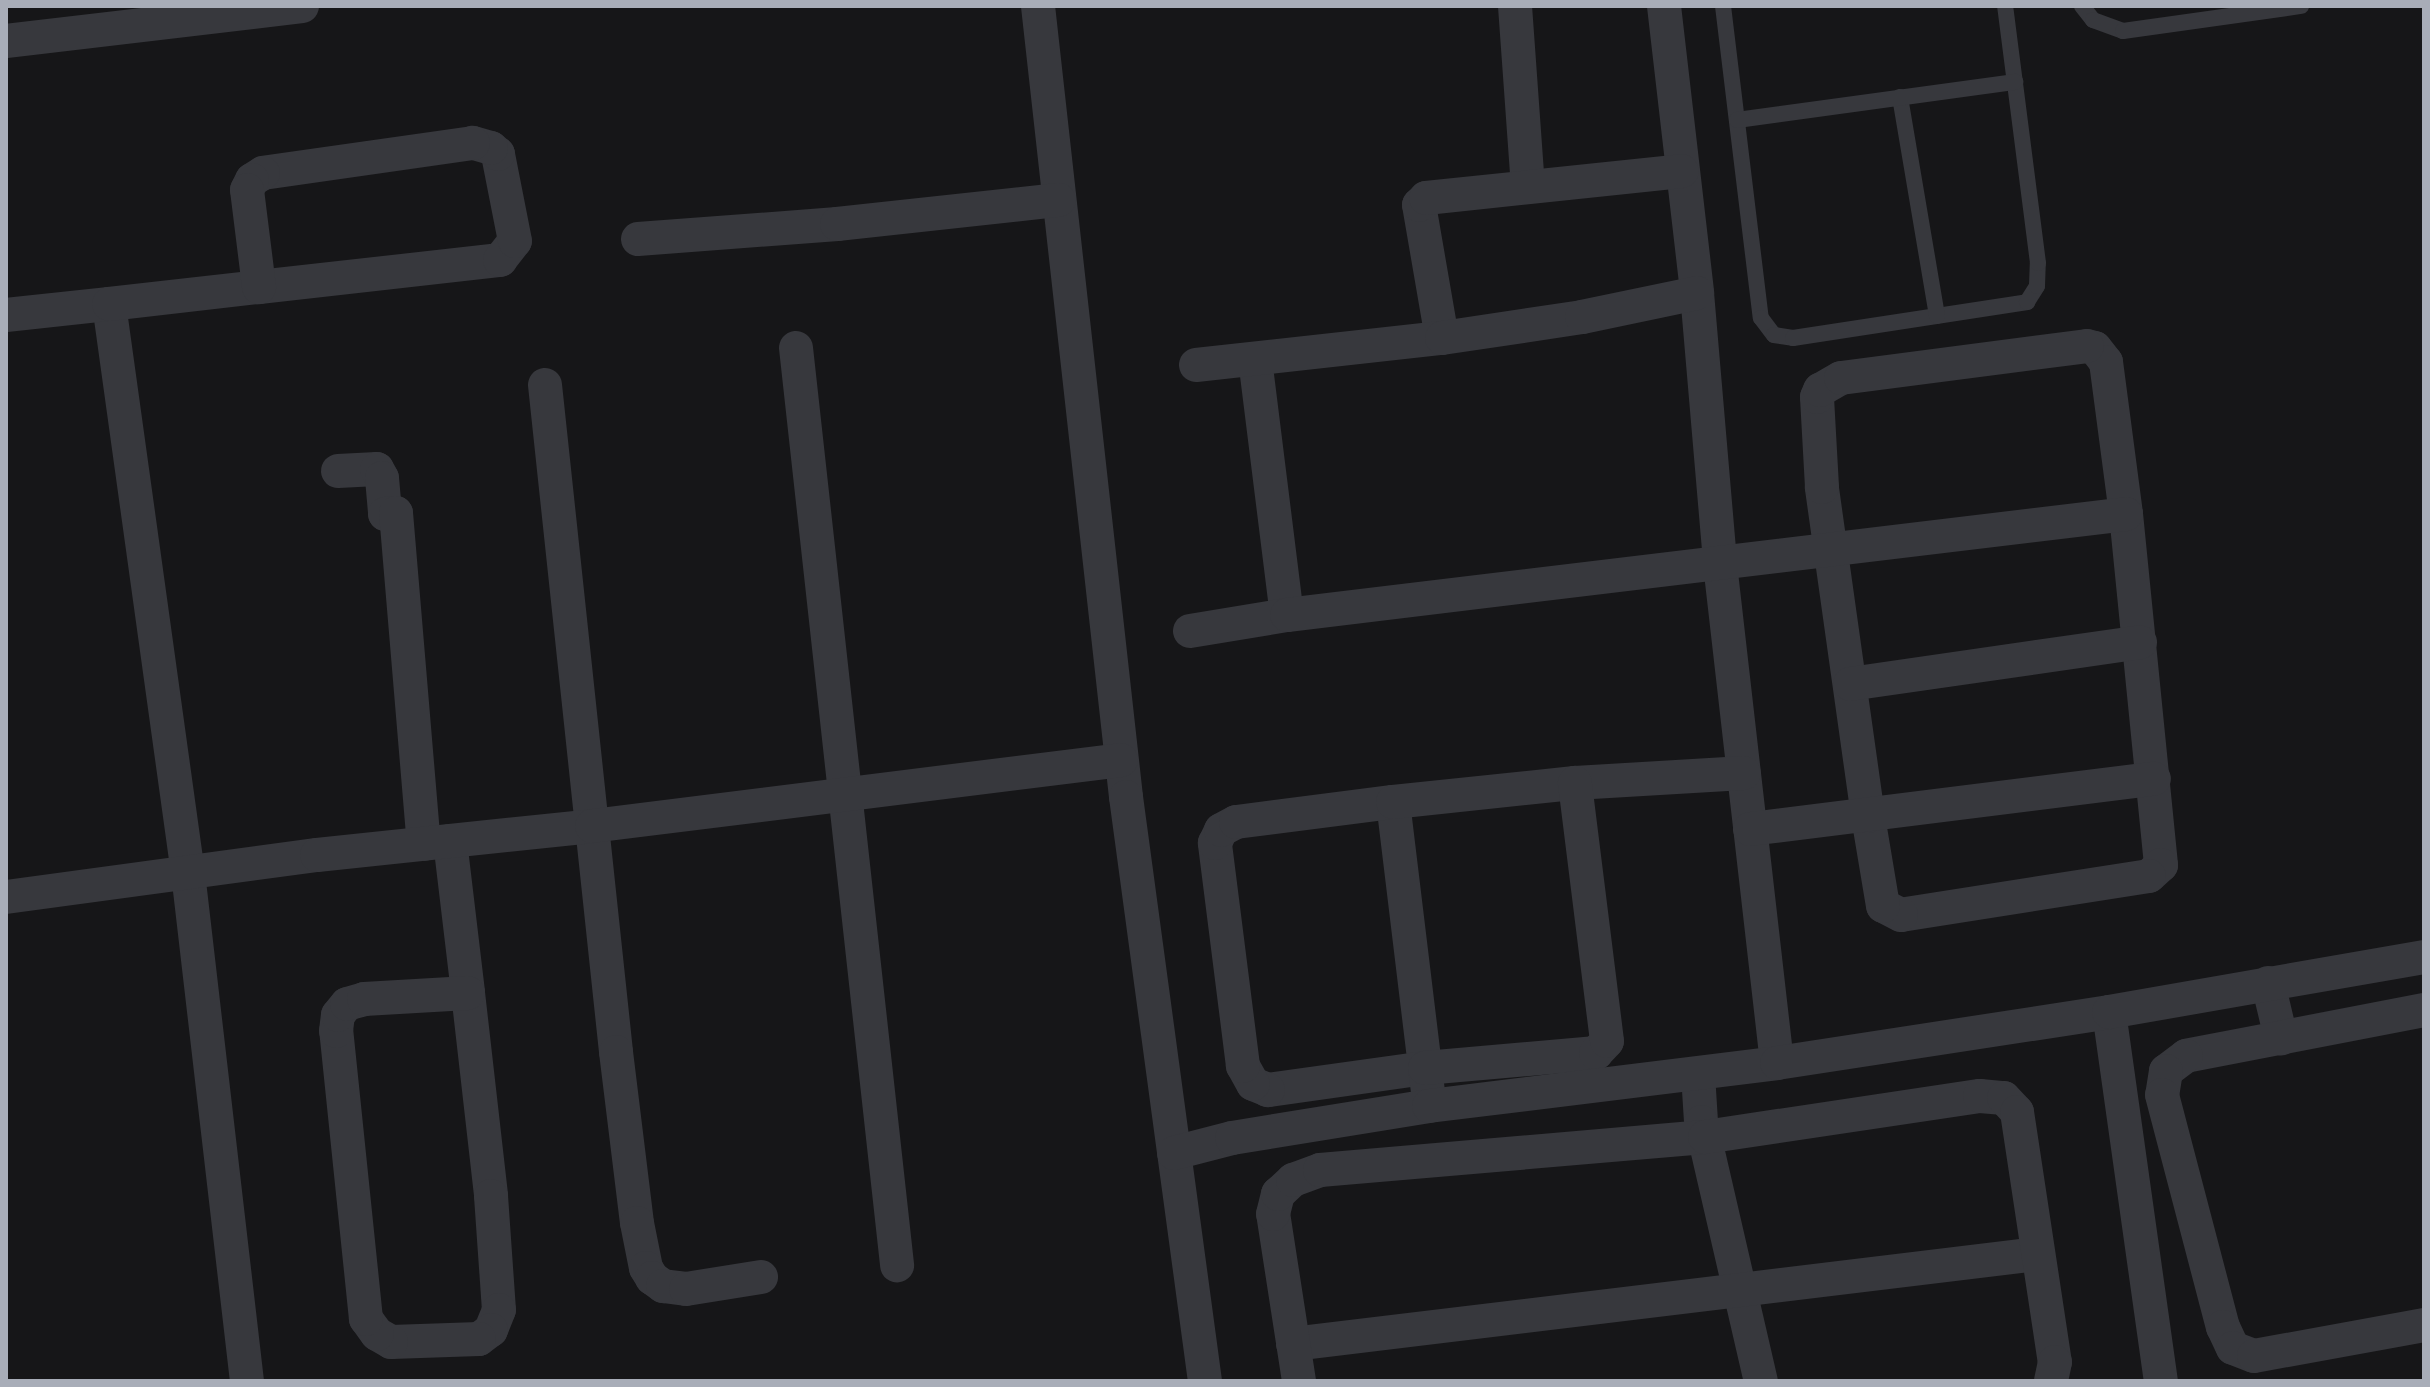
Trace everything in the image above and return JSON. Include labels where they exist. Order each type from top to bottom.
[{"type":"street","points":[[6,41],[302,6]]},
{"type":"street","points":[[1038,6],[1121,760],[1205,1381]]},
{"type":"street","points":[[1515,6],[1528,187]]},
{"type":"street","points":[[1664,6],[1697,293],[1720,564],[1777,1063]]},
{"type":"street","points":[[6,315],[109,304],[500,260],[515,241],[498,154],[491,148],[473,143],[263,173],[247,190],[259,287]]},
{"type":"street","points":[[1442,338],[1419,205],[1426,198],[1682,171]]},
{"type":"street","points":[[638,239],[837,224],[1059,200]]},
{"type":"street","points":[[1196,365],[1442,338],[1582,317],[1697,293]]},
{"type":"street","points":[[109,304],[188,873],[247,1381]]},
{"type":"street","points":[[2087,346],[2095,348],[2106,362],[2126,514],[2163,859],[2149,876],[1910,914],[1901,915],[1883,906],[1822,487],[1817,397],[1820,390],[1841,378],[2087,346]]},
{"type":"street","points":[[796,348],[897,1265]]},
{"type":"street","points":[[1255,359],[1287,615]]},
{"type":"street","points":[[545,385],[637,1223],[646,1268],[663,1286],[686,1289],[761,1277]]},
{"type":"street","points":[[338,471],[377,469],[382,478],[385,514],[396,513],[437,843],[468,993],[491,1196],[497,1320],[491,1330],[479,1339],[391,1342],[377,1334],[366,1319],[336,1031],[338,1015],[347,1004],[364,999],[468,993]]},
{"type":"street","points":[[1190,631],[1287,615],[2126,514]]},
{"type":"street","points":[[1850,684],[2140,642]]},
{"type":"street","points":[[6,897],[1121,760]]},
{"type":"street","points":[[1575,783],[1607,1041],[1596,1053],[1425,1068],[1268,1090],[1253,1084],[1243,1066],[1216,858],[1215,843],[1221,830],[1236,822],[1393,802],[1575,783],[1744,773]]},
{"type":"street","points":[[1750,829],[2154,779]]},
{"type":"street","points":[[1393,802],[1429,1106]]},
{"type":"street","points":[[1174,1153],[1232,1138],[1429,1106],[1777,1063],[2109,1012],[2424,957]]},
{"type":"street","points":[[2268,983],[2281,1038]]},
{"type":"street","points":[[2424,1010],[2186,1056],[2166,1071],[2162,1095],[2223,1327],[2233,1348],[2254,1356],[2424,1325]]},
{"type":"street","points":[[2109,1012],[2161,1381]]},
{"type":"street","points":[[1698,1074],[1705,1137],[1761,1381]]},
{"type":"street","points":[[1299,1381],[1273,1214],[1278,1194],[1293,1180],[1320,1170],[1705,1137],[1980,1096],[2004,1098],[2017,1112],[2055,1362],[2051,1381]]},
{"type":"street","points":[[1293,1344],[2038,1254]]},
{"type":"lane","points":[[1723,6],[1761,318],[1774,335],[1793,338],[2027,302],[2037,286],[2038,263],[2005,6]]},
{"type":"lane","points":[[2082,6],[2093,20],[2123,31],[2301,6]]},
{"type":"lane","points":[[1737,120],[2015,82]]},
{"type":"lane","points":[[1900,97],[1937,316]]}]
